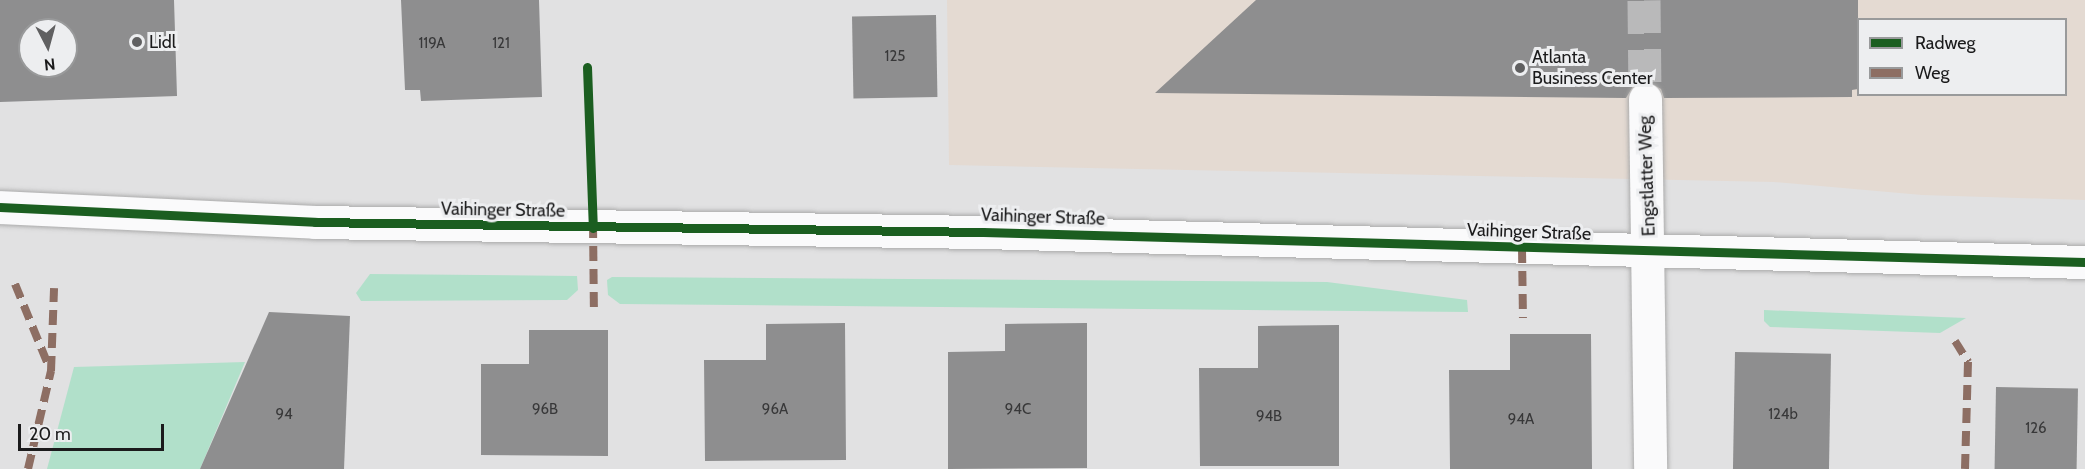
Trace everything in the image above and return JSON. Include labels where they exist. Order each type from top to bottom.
[{"type":"main road","name":"Engstlatter Weg","points":[[1645,99],[1649,254]]},
{"type":"main road","name":"Vaihinger Straße","points":[[0,207],[315,222],[983,232],[1649,254],[2085,262]]},
{"type":"main road","points":[[1649,254],[1650,469]]},
{"type":"shaded area","points":[[947,0],[2085,0],[2085,200],[1922,195],[1774,182],[949,165]]},
{"type":"green space","points":[[370,274],[577,276],[578,290],[567,300],[361,301],[356,293]]},
{"type":"green space","points":[[612,277],[1327,282],[1467,300],[1468,312],[620,304],[608,295],[607,280]]},
{"type":"green space","points":[[1764,310],[1966,318],[1940,333],[1770,327],[1764,321]]},
{"type":"green space","points":[[245,362],[200,469],[47,469],[74,367]]},
{"type":"building","points":[[0,0],[174,0],[177,96],[0,102]]},
{"type":"building","points":[[401,0],[539,0],[542,97],[421,101],[420,90],[405,90]]},
{"type":"building","name":"Atlanta Business Center","points":[[1256,0],[1858,0],[1857,89],[1852,90],[1852,97],[1664,98],[1661,89],[1645,80],[1635,83],[1626,98],[1155,93]]},
{"type":"building","points":[[936,15],[937,97],[853,98],[852,16]]},
{"type":"building","points":[[269,312],[350,316],[344,469],[200,469]]},
{"type":"building","points":[[845,323],[846,460],[705,461],[704,360],[766,360],[766,324]]},
{"type":"building","points":[[1087,323],[1087,468],[948,469],[948,352],[1005,351],[1005,324]]},
{"type":"building","points":[[1339,325],[1339,466],[1200,466],[1199,368],[1258,368],[1258,326]]},
{"type":"building","points":[[529,330],[608,330],[608,456],[481,455],[481,364],[529,364]]},
{"type":"building","points":[[1510,334],[1591,334],[1592,469],[1450,469],[1449,370],[1510,370]]},
{"type":"building","points":[[1735,352],[1831,354],[1829,469],[1733,469]]},
{"type":"building","points":[[1996,387],[2078,388],[2077,469],[1995,469]]},
{"type":"tunnel","points":[[1644,0],[1645,99]]},
{"type":"marked path","points":[[593,223],[594,315]]},
{"type":"marked path","points":[[1522,248],[1523,318]]},
{"type":"marked path","points":[[15,284],[49,367]]},
{"type":"marked path","points":[[28,469],[51,371],[54,288]]},
{"type":"marked path","points":[[1955,341],[1968,362],[1965,469]]},
{"type":"cycle path","points":[[587,67],[593,228]]},
{"type":"cycle path","points":[[0,207],[315,222],[983,232],[2085,262]]},
{"type":"place","name":"Lidl","points":[[137,42]]},
{"type":"place","name":"Atlanta Business Center","points":[[1520,68]]}]
